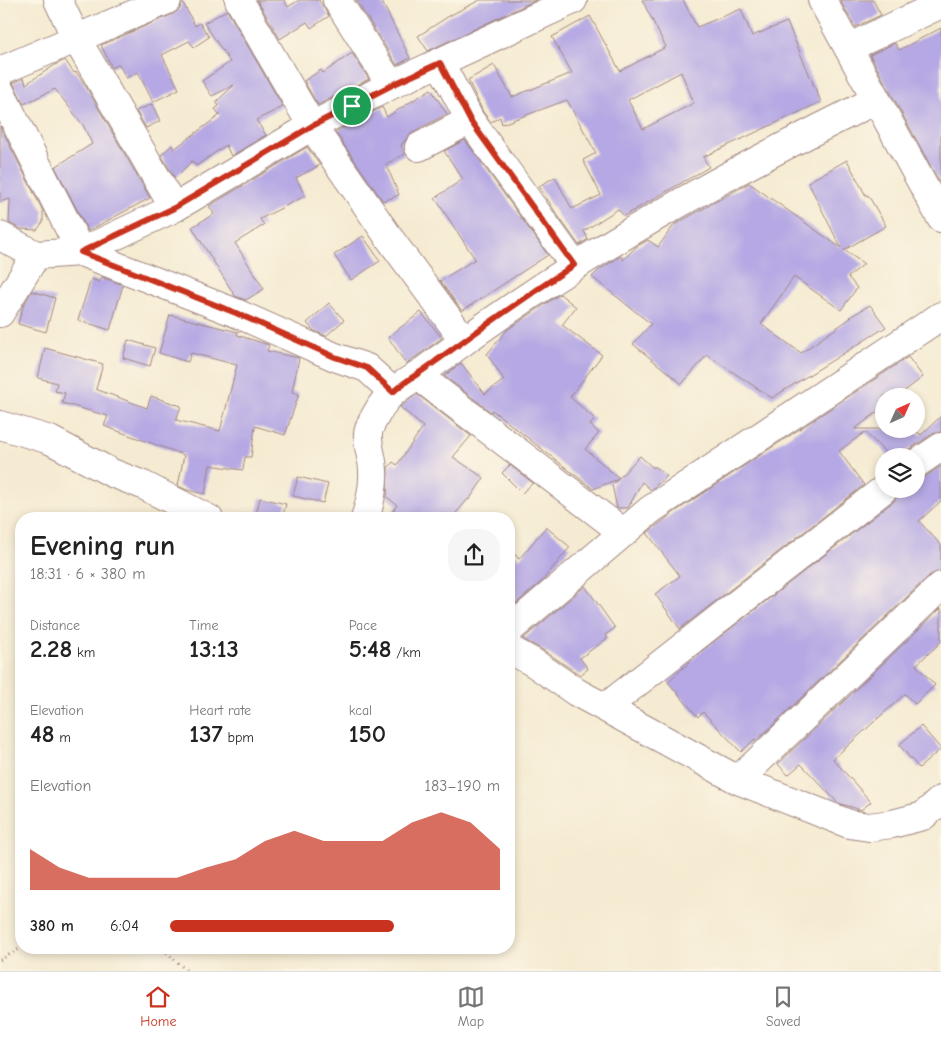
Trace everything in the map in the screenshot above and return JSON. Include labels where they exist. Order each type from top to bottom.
[{"type":"street","points":[[58,0],[76,38],[174,208]]},
{"type":"street","points":[[0,71],[168,0]]},
{"type":"street","points":[[239,0],[312,126],[390,239],[464,340]]},
{"type":"street","points":[[337,0],[392,85]]},
{"type":"street","points":[[0,236],[36,255],[81,252],[174,208],[312,126],[392,85],[573,0]]},
{"type":"street","points":[[822,0],[941,218]]},
{"type":"street","points":[[848,48],[941,4]]},
{"type":"street","points":[[440,63],[470,120],[574,265]]},
{"type":"street","points":[[0,91],[81,252],[236,313],[335,357],[367,368],[393,392]]},
{"type":"street","points":[[367,512],[374,472],[368,437],[378,412],[393,392],[401,385],[574,265],[777,149],[876,100]]},
{"type":"street","points":[[419,147],[470,120]]},
{"type":"street","points":[[0,313],[36,255]]},
{"type":"street","points":[[515,625],[650,510],[941,316]]},
{"type":"street","points":[[418,375],[624,533]]},
{"type":"street","points":[[0,425],[50,440],[104,469],[143,485],[195,512]]},
{"type":"street","points":[[925,458],[941,447]]},
{"type":"street","points":[[606,707],[875,496]]},
{"type":"street","points":[[738,780],[941,586]]},
{"type":"street","points":[[515,652],[576,692],[738,780],[849,824],[869,827],[892,824],[924,816],[941,800]]},
{"type":"path","points":[[0,960],[15,951]]},
{"type":"path","points":[[168,954],[187,971]]},
{"type":"building","points":[[257,0],[284,0],[288,7],[299,0],[319,0],[329,16],[311,28],[307,22],[280,39]]},
{"type":"building","points":[[356,0],[381,0],[410,58],[397,65]]},
{"type":"building","points":[[480,0],[536,0],[428,51],[418,36],[449,16]]},
{"type":"building","points":[[642,0],[683,0],[697,27],[741,9],[752,36],[787,22],[821,102],[703,157],[709,167],[624,216],[618,209],[584,231],[588,239],[579,245],[539,186],[555,177],[572,209],[601,195],[583,160],[596,153],[567,100],[502,124],[500,117],[491,122],[483,112],[468,80],[494,65],[512,97],[572,73],[552,37],[590,16],[620,71],[666,47]],"holes":[[[681,72],[694,103],[643,129],[628,100]]]},
{"type":"building","points":[[840,0],[873,0],[881,15],[855,27]]},
{"type":"building","points":[[182,1],[195,26],[200,23],[209,37],[194,47],[189,41],[162,55],[179,89],[153,102],[138,72],[126,78],[119,64],[112,68],[101,45],[173,14],[180,9]]},
{"type":"building","points":[[227,10],[283,107],[256,120],[266,135],[231,156],[226,145],[196,166],[192,161],[175,178],[161,155],[172,145],[174,149],[220,115],[215,109],[219,106],[216,102],[234,85],[212,96],[202,81],[230,62],[204,23]]},
{"type":"building","points":[[941,28],[941,185],[870,55],[895,43],[899,50]]},
{"type":"building","points":[[352,53],[369,79],[318,105],[304,81],[321,70],[323,73]]},
{"type":"building","points":[[65,60],[85,85],[150,198],[88,231],[55,167],[92,144],[83,125],[55,89],[24,104],[13,83],[24,78],[26,84]]},
{"type":"building","points":[[431,89],[447,114],[411,133],[401,145],[405,154],[386,164],[399,195],[383,201],[335,132],[382,107],[387,117]]},
{"type":"building","points":[[152,104],[160,121],[146,128],[136,111]]},
{"type":"building","points":[[0,126],[43,211],[43,222],[37,230],[21,229],[9,223],[10,199],[0,202]]},
{"type":"building","points":[[465,140],[548,255],[462,311],[440,281],[475,259],[435,198],[463,179],[444,151]]},
{"type":"building","points":[[307,147],[320,165],[296,178],[305,196],[260,219],[264,225],[235,243],[264,289],[246,300],[235,296],[192,227],[214,214],[209,206]]},
{"type":"building","points":[[847,160],[866,196],[868,195],[886,226],[844,250],[864,264],[848,277],[857,288],[841,310],[794,277],[761,324],[801,353],[852,317],[850,317],[870,305],[886,327],[772,398],[707,355],[682,384],[633,344],[651,324],[592,277],[599,270],[621,256],[623,260],[636,247],[648,240],[658,247],[674,225],[749,183],[841,248],[808,182]]},
{"type":"building","points":[[363,236],[380,261],[351,280],[334,255]]},
{"type":"building","points":[[102,277],[123,285],[110,330],[78,320],[91,279],[100,282]]},
{"type":"building","points":[[32,291],[55,298],[46,332],[18,324],[23,306]]},
{"type":"building","points":[[560,294],[576,307],[562,325],[602,355],[570,397],[595,419],[590,425],[599,433],[585,449],[619,478],[640,456],[652,467],[656,467],[667,476],[651,490],[642,482],[628,508],[617,508],[612,485],[618,479],[593,489],[492,410],[491,412],[444,376],[461,363],[485,394],[504,380],[487,354],[507,330]]},
{"type":"building","points":[[329,303],[344,320],[326,336],[313,330],[307,323]]},
{"type":"building","points":[[421,312],[442,338],[406,364],[388,337]]},
{"type":"building","points":[[170,315],[238,332],[237,335],[269,345],[267,351],[299,358],[292,392],[299,394],[285,435],[255,426],[251,457],[245,457],[243,470],[210,465],[205,494],[178,486],[184,455],[104,426],[108,416],[62,403],[65,393],[55,391],[57,383],[38,378],[45,348],[103,364],[96,389],[147,408],[151,396],[181,406],[176,420],[220,431],[237,365],[191,353],[188,362],[159,353]]},
{"type":"building","points":[[128,340],[155,348],[150,366],[123,358]]},
{"type":"building","points":[[908,357],[923,377],[909,388],[875,388],[875,414],[855,429],[875,429],[875,438],[925,438],[925,431],[941,416],[941,432],[932,434],[911,448],[881,448],[865,432],[839,451],[864,485],[680,629],[655,594],[680,576],[647,533],[673,513]]},
{"type":"building","points":[[417,394],[471,436],[453,457],[484,478],[469,500],[457,512],[392,512],[397,505],[387,497],[388,468],[393,462],[397,465],[423,427],[400,407]]},
{"type":"building","points":[[510,465],[533,483],[522,493],[502,473]]},
{"type":"building","points":[[941,466],[941,501],[919,521],[941,545],[941,571],[930,575],[756,741],[755,739],[741,752],[703,712],[698,717],[668,682],[698,654],[896,498],[925,498],[925,477]]},
{"type":"building","points":[[298,477],[328,484],[323,503],[293,496]]},
{"type":"building","points":[[260,498],[286,504],[284,512],[257,512]]},
{"type":"building","points":[[546,527],[570,547],[543,580],[515,605],[515,555],[519,559]]},
{"type":"building","points":[[585,586],[615,628],[605,635],[608,638],[580,658],[588,669],[580,675],[523,639]]},
{"type":"building","points":[[941,608],[941,642],[916,665],[935,685],[915,704],[905,694],[833,759],[871,802],[861,810],[838,803],[801,764],[788,775],[778,764]]},
{"type":"building","points":[[921,726],[941,749],[919,768],[899,745]]},
{"type":"route","points":[[440,63],[470,120],[574,265],[464,340],[393,392],[367,368],[335,357],[236,313],[81,252],[174,208],[312,126],[352,106],[440,63]]}]
